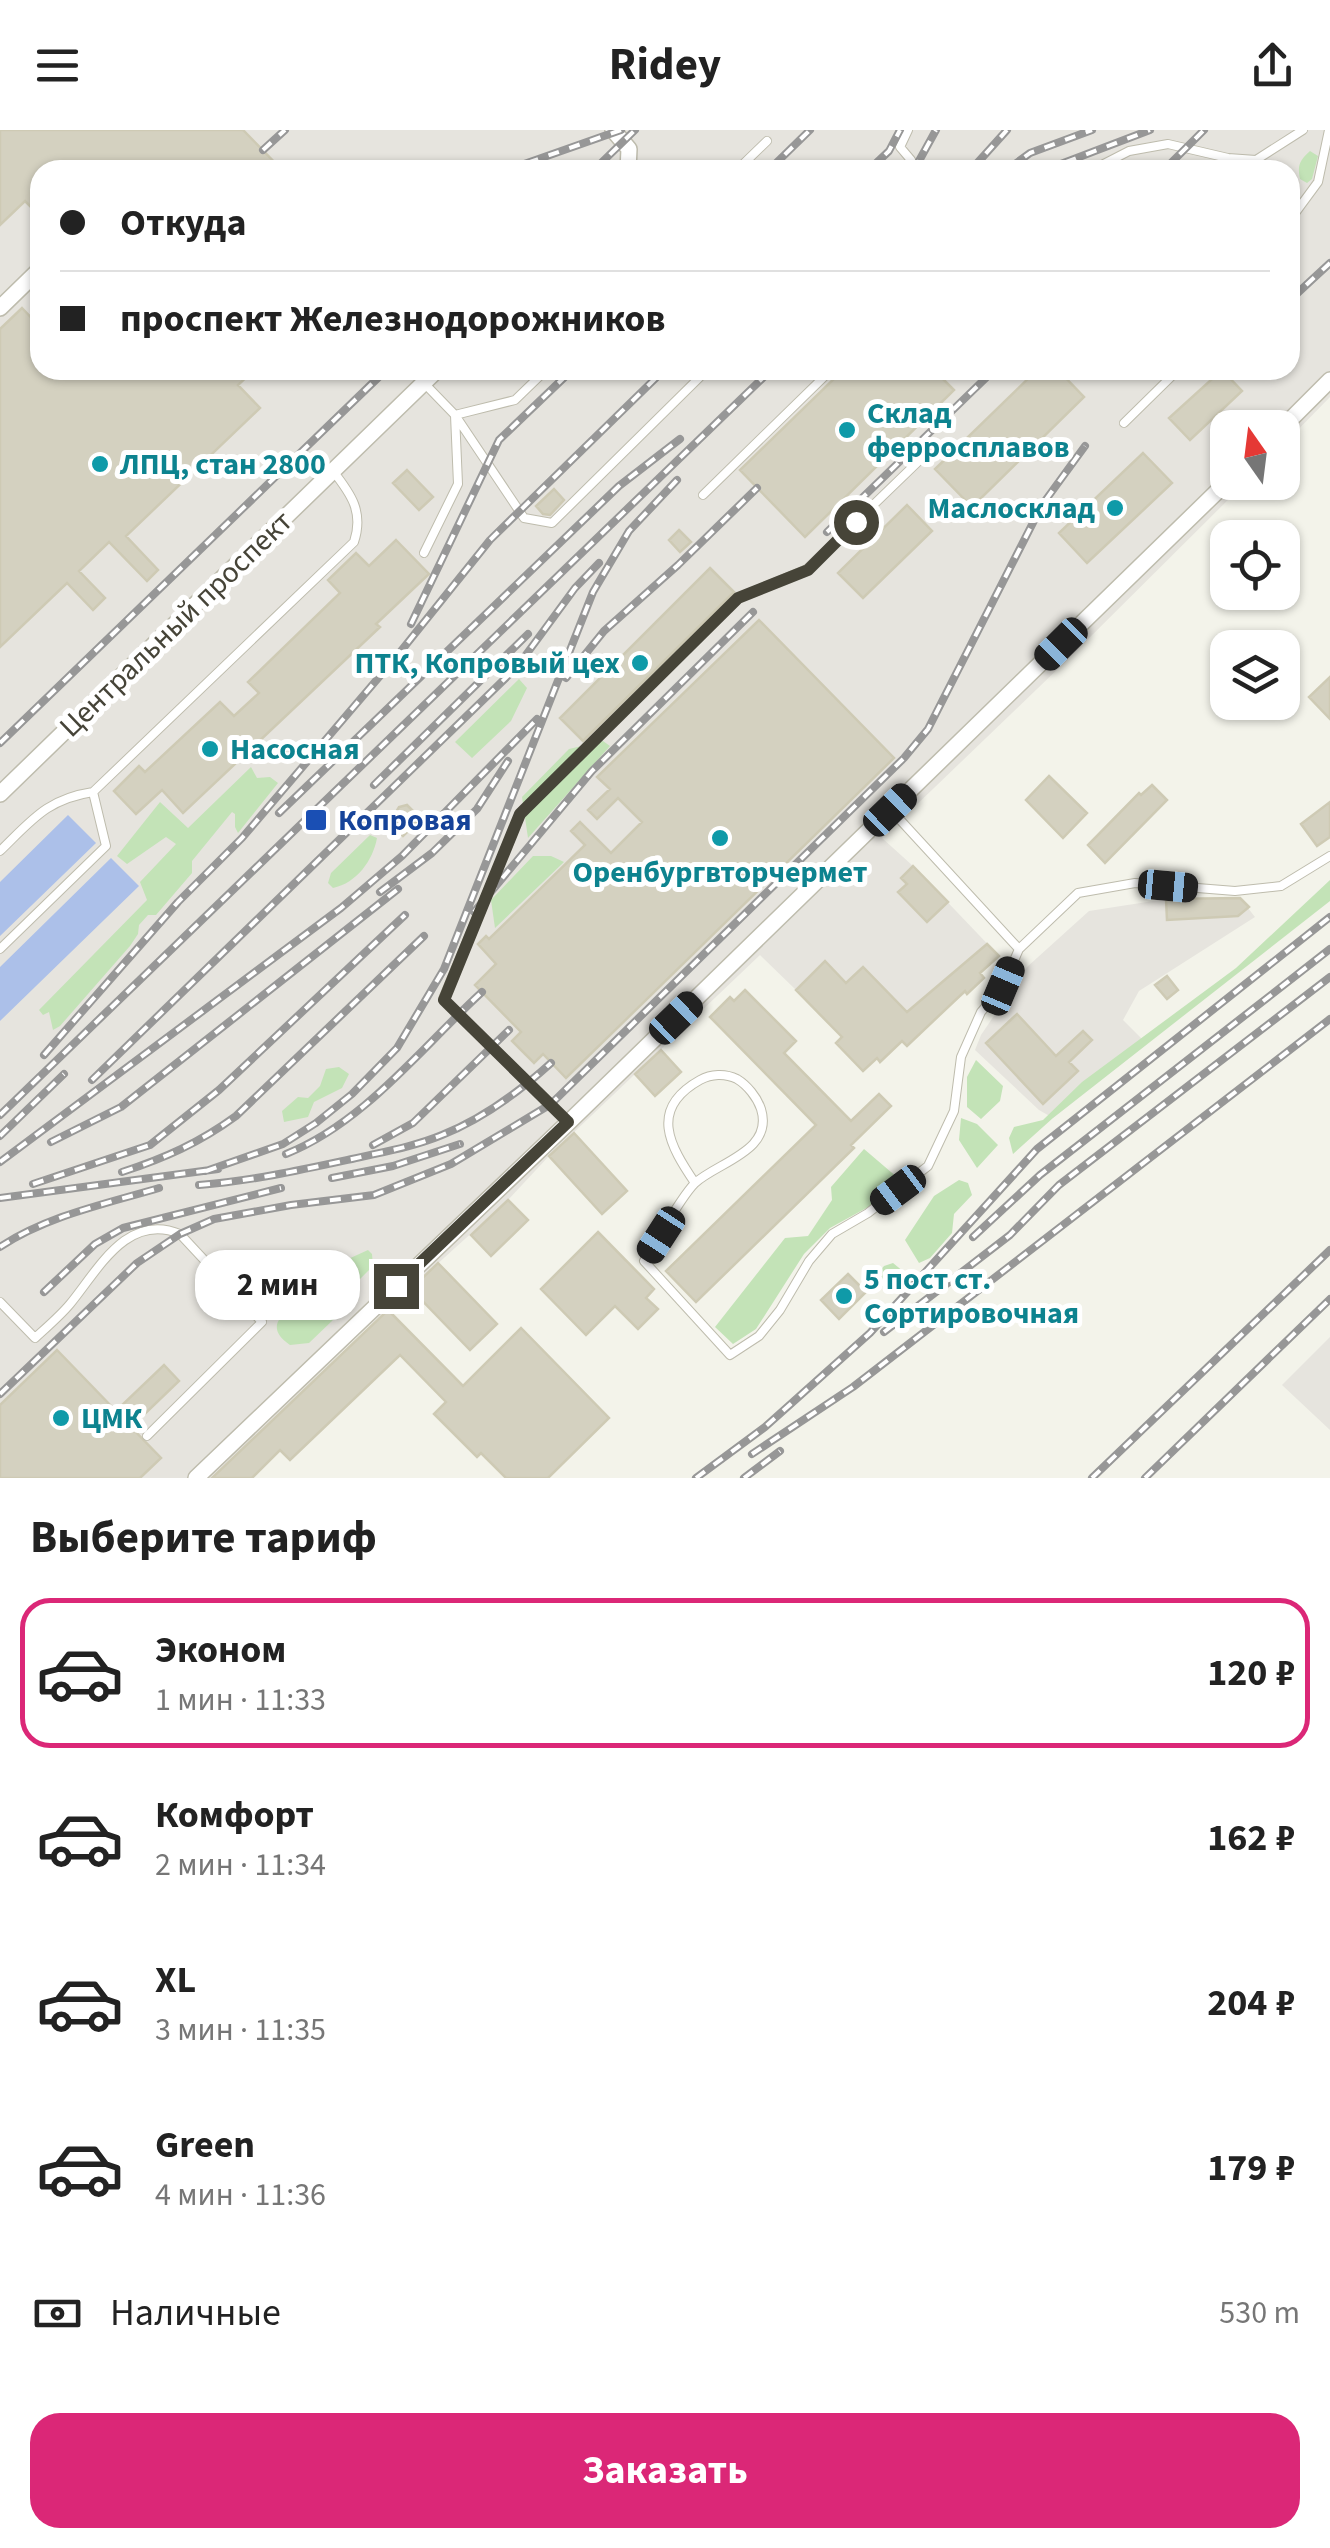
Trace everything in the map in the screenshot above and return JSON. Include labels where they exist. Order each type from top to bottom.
[{"type":"street","points":[[613,130],[629,149],[628,160]]},
{"type":"street","points":[[0,308],[30,279]]},
{"type":"street","points":[[1300,410],[1330,380]]},
{"type":"street","name":"Центральный проспект","points":[[0,794],[424,382]]},
{"type":"street","points":[[196,1478],[1210,498]]},
{"type":"lane","points":[[908,130],[900,147],[911,160]]},
{"type":"lane","points":[[1113,160],[1129,152],[1168,144],[1228,158],[1256,160],[1303,130]]},
{"type":"lane","points":[[1300,206],[1318,182],[1330,130]]},
{"type":"lane","points":[[747,160],[766,141]]},
{"type":"lane","points":[[455,415],[516,400],[536,380]]},
{"type":"lane","points":[[424,382],[455,415],[524,518],[552,522],[697,380]]},
{"type":"lane","points":[[703,495],[821,380]]},
{"type":"lane","points":[[1124,423],[1168,380]]},
{"type":"lane","points":[[424,553],[458,484],[455,415]]},
{"type":"lane","points":[[568,1122],[444,1000],[520,814],[738,598],[808,570],[926,455]]},
{"type":"lane","points":[[0,851],[46,806],[69,796],[93,792],[354,542],[358,512],[334,471]]},
{"type":"lane","points":[[0,949],[106,846],[93,792]]},
{"type":"lane","points":[[890,810],[1019,949]]},
{"type":"lane","points":[[696,1183],[669,1140],[668,1116],[694,1083],[722,1075],[736,1079],[756,1097],[762,1112],[762,1130],[750,1147],[696,1183],[644,1261],[730,1355],[758,1336],[780,1310],[808,1261],[832,1234],[928,1166],[954,1111],[961,1057],[980,1012],[1003,986],[1019,949],[1078,894],[1136,882],[1235,891],[1281,886],[1330,856]]},
{"type":"lane","points":[[0,1302],[35,1338],[126,1238],[167,1228],[180,1234],[262,1322],[147,1436]]},
{"type":"shaded area","points":[[0,130],[1330,130],[1330,397],[1300,428],[1300,410],[1210,410],[1210,500],[1228,500],[882,838],[999,956],[981,973],[984,978],[932,1020],[796,990],[760,955],[508,1200],[360,1334],[212,1478],[0,1478]]},
{"type":"shaded area","points":[[1240,898],[1255,917],[1139,991],[1123,1020],[1147,1044],[1053,1118],[1039,1110],[975,1050],[1027,967],[1089,911],[1166,899]]},
{"type":"shaded area","points":[[1330,1337],[1330,1430],[1282,1385]]},
{"type":"green space","points":[[1310,151],[1318,156],[1312,179],[1307,183],[1300,179],[1302,160]]},
{"type":"green space","points":[[519,679],[527,688],[511,721],[472,758],[455,742]]},
{"type":"green space","points":[[603,741],[610,746],[528,838],[522,797],[569,749]]},
{"type":"green space","points":[[251,767],[257,778],[270,777],[278,783],[238,833],[232,812],[192,861],[192,873],[156,915],[148,915],[139,925],[130,946],[53,1030],[49,1012],[43,1015],[39,1010],[147,900],[140,882],[176,844],[166,837],[127,864],[117,856],[160,802],[188,828]]},
{"type":"green space","points":[[370,835],[377,838],[368,862],[356,876],[333,888],[328,883],[331,873]]},
{"type":"green space","points":[[533,856],[551,856],[564,862],[495,928],[491,900]]},
{"type":"green space","points":[[1330,880],[1330,901],[1053,1118],[1013,1154],[1009,1138],[1014,1127],[1043,1120],[1082,1082],[1236,968]]},
{"type":"green space","points":[[976,1060],[1003,1086],[1000,1101],[981,1119],[967,1107],[967,1077]]},
{"type":"green space","points":[[339,1067],[349,1074],[342,1088],[314,1102],[308,1117],[284,1122],[282,1111],[298,1097],[308,1098],[320,1086],[326,1069]]},
{"type":"green space","points":[[961,1118],[977,1124],[998,1145],[977,1168],[959,1140]]},
{"type":"green space","points":[[864,1149],[898,1178],[870,1206],[830,1228],[804,1254],[756,1329],[733,1344],[715,1327],[785,1238],[808,1236],[832,1200],[831,1187]]},
{"type":"green space","points":[[959,1180],[968,1183],[972,1195],[954,1214],[952,1233],[930,1258],[919,1263],[905,1240],[934,1196]]},
{"type":"green space","points":[[368,1250],[373,1266],[354,1285],[357,1297],[309,1343],[290,1345],[281,1337],[278,1322],[314,1295],[312,1286],[324,1270]]},
{"type":"green space","points":[[893,1263],[909,1276],[893,1293],[879,1285],[876,1276],[884,1266]]},
{"type":"water","points":[[68,815],[96,843],[0,936],[0,882]]},
{"type":"water","points":[[111,858],[139,886],[0,1021],[0,967]]},
{"type":"building","points":[[0,130],[243,130],[272,160],[30,160],[30,206],[25,201],[0,225]]},
{"type":"building","name":"ЛПЦ, стан 2800","points":[[22,308],[30,316],[30,380],[243,380],[238,385],[260,408],[126,536],[158,570],[147,581],[109,542],[79,571],[105,598],[93,610],[67,583],[0,647],[0,329]]},
{"type":"building","name":"Склад ферросплавов","points":[[833,380],[944,380],[954,390],[805,537],[740,470]]},
{"type":"building","points":[[1027,380],[1068,380],[1084,397],[972,507],[935,469]]},
{"type":"building","points":[[1211,380],[1232,380],[1242,391],[1222,410],[1210,410],[1210,421],[1190,440],[1169,418]]},
{"type":"building","name":"Маслосклад","points":[[1143,453],[1172,483],[1087,563],[1059,533]]},
{"type":"building","points":[[407,470],[433,497],[419,510],[393,483]]},
{"type":"building","points":[[554,489],[564,500],[550,515],[543,514],[536,506]]},
{"type":"building","points":[[907,505],[932,531],[863,598],[838,573]]},
{"type":"building","points":[[679,530],[691,542],[680,552],[669,540]]},
{"type":"building","points":[[396,540],[429,574],[376,624],[380,627],[183,813],[162,790],[136,814],[114,791],[139,766],[145,772],[220,702],[234,716],[259,693],[248,682],[340,593],[328,580],[356,553],[369,566]]},
{"type":"building","points":[[710,568],[734,592],[583,741],[560,718]]},
{"type":"building","name":"Оренбургвторчермет","points":[[759,620],[894,758],[566,1078],[543,1054],[534,1063],[512,1041],[521,1032],[475,985],[496,964],[478,944],[486,936],[489,939],[585,845],[571,831],[580,822],[611,853],[642,822],[618,798],[597,819],[588,810],[610,789],[597,777]]},
{"type":"building","points":[[1330,677],[1330,719],[1309,697]]},
{"type":"building","points":[[1049,776],[1087,813],[1063,838],[1026,800]]},
{"type":"building","points":[[1152,785],[1167,800],[1105,863],[1088,845],[1139,793]]},
{"type":"building","points":[[1330,802],[1330,837],[1317,846],[1301,824]]},
{"type":"building","points":[[407,805],[421,819],[403,836],[390,822],[399,807]]},
{"type":"building","points":[[913,866],[948,902],[927,922],[898,892],[907,884],[901,878]]},
{"type":"building","points":[[1240,898],[1249,907],[1238,916],[1167,920],[1166,899]]},
{"type":"building","points":[[987,944],[999,956],[980,973],[984,978],[907,1046],[902,1041],[880,1062],[877,1058],[863,1071],[836,1043],[842,1037],[796,990],[825,961],[846,983],[863,967],[907,1012]]},
{"type":"building","points":[[1167,976],[1178,990],[1167,999],[1155,985]]},
{"type":"building","points":[[745,990],[796,1041],[784,1053],[851,1121],[879,1094],[891,1106],[851,1145],[854,1148],[696,1302],[666,1271],[816,1125],[710,1017],[730,997],[734,1001]]},
{"type":"building","points":[[1017,1014],[1056,1056],[1083,1031],[1092,1040],[1069,1062],[1078,1071],[1043,1104],[986,1043]]},
{"type":"building","points":[[661,1050],[681,1072],[655,1096],[635,1074]]},
{"type":"building","points":[[574,1133],[627,1191],[602,1214],[549,1156]]},
{"type":"building","points":[[508,1200],[528,1220],[491,1256],[471,1235]]},
{"type":"building","points":[[598,1232],[654,1289],[646,1298],[658,1309],[638,1329],[615,1306],[586,1335],[541,1289]]},
{"type":"building","points":[[438,1263],[497,1324],[470,1350],[411,1289]]},
{"type":"building","name":"5 пост ст. Сортировочная","points":[[848,1274],[866,1292],[839,1319],[821,1300]]},
{"type":"building","points":[[388,1310],[463,1386],[521,1328],[609,1418],[548,1478],[506,1478],[481,1453],[477,1457],[434,1414],[446,1402],[400,1355],[290,1460],[280,1450],[252,1478],[212,1478]]},
{"type":"building","name":"ЦМК","points":[[57,1350],[116,1411],[164,1365],[179,1381],[131,1427],[161,1458],[140,1478],[0,1478],[0,1405]]},
{"type":"railway","points":[[263,150],[285,130]]},
{"type":"railway","points":[[536,160],[621,130]]},
{"type":"railway","points":[[604,160],[635,130]]},
{"type":"railway","points":[[779,160],[810,130]]},
{"type":"railway","points":[[880,160],[900,130]]},
{"type":"railway","points":[[920,160],[936,130]]},
{"type":"railway","points":[[980,160],[1007,130]]},
{"type":"railway","points":[[1021,160],[1092,130]]},
{"type":"railway","points":[[1071,160],[1150,130]]},
{"type":"railway","points":[[1174,160],[1204,130]]},
{"type":"railway","points":[[1300,291],[1330,263]]},
{"type":"railway","points":[[0,743],[376,380]]},
{"type":"railway","points":[[411,624],[499,440],[562,380]]},
{"type":"railway","points":[[44,1055],[178,902],[242,838],[490,540],[654,380]]},
{"type":"railway","points":[[0,1115],[761,380]]},
{"type":"railway","points":[[827,532],[984,380]]},
{"type":"railway","points":[[279,813],[619,486],[680,439]]},
{"type":"railway","points":[[0,1394],[137,1263],[180,1234],[214,1219],[374,1195],[451,1164],[551,1104],[904,758],[928,729],[1042,505],[1085,446]]},
{"type":"railway","points":[[206,1171],[283,1144],[316,1123],[352,1094],[397,1048],[444,969],[593,592],[629,531],[677,480]]},
{"type":"railway","points":[[566,678],[604,631],[757,488]]},
{"type":"railway","points":[[92,1080],[517,667],[575,588],[599,563]]},
{"type":"railway","points":[[474,912],[592,771],[753,612]]},
{"type":"railway","points":[[374,785],[528,634]]},
{"type":"railway","points":[[0,1162],[341,908],[402,856],[537,719]]},
{"type":"railway","points":[[380,892],[432,853],[477,809],[508,761]]},
{"type":"railway","points":[[51,1142],[121,1107],[398,889]]},
{"type":"railway","points":[[33,1184],[150,1145],[219,1090],[405,915]]},
{"type":"railway","points":[[696,1478],[765,1427],[870,1333],[1037,1149],[1330,917]]},
{"type":"railway","points":[[122,1172],[181,1149],[236,1116],[424,936]]},
{"type":"railway","points":[[973,1237],[1040,1175],[1330,949]]},
{"type":"railway","points":[[884,1332],[1010,1235],[1059,1185],[1330,977]]},
{"type":"railway","points":[[286,1154],[366,1104],[482,992]]},
{"type":"railway","points":[[752,1454],[853,1387],[1330,1019]]},
{"type":"railway","points":[[373,1145],[413,1123],[509,1030]]},
{"type":"railway","points":[[199,1185],[295,1171],[431,1139],[486,1113],[551,1063]]},
{"type":"railway","points":[[0,1136],[64,1074]]},
{"type":"railway","points":[[332,1178],[393,1166],[460,1144]]},
{"type":"railway","points":[[0,1198],[218,1169]]},
{"type":"railway","points":[[0,1247],[57,1219],[159,1188]]},
{"type":"railway","points":[[44,1292],[95,1244],[123,1228],[281,1188]]},
{"type":"railway","points":[[1092,1478],[1330,1250]]},
{"type":"railway","points":[[1145,1478],[1330,1299]]},
{"type":"railway","points":[[744,1478],[780,1451]]},
{"type":"place","name":"Склад ферросплавов","points":[[847,430]]},
{"type":"place","name":"ЛПЦ, стан 2800","points":[[100,464]]},
{"type":"place","name":"Маслосклад","points":[[1115,508]]},
{"type":"place","name":"ПТК, Копровый цех","points":[[640,663]]},
{"type":"place","name":"Насосная","points":[[210,749]]},
{"type":"place","name":"Копровая","points":[[316,820]]},
{"type":"place","name":"Оренбургвторчермет","points":[[720,838]]},
{"type":"place","name":"5 пост ст. Сортировочная","points":[[844,1296]]},
{"type":"place","name":"ЦМК","points":[[61,1418]]},
{"type":"route","points":[[396,1286],[568,1122],[444,1000],[520,814],[738,598],[808,570],[856,522]]}]
